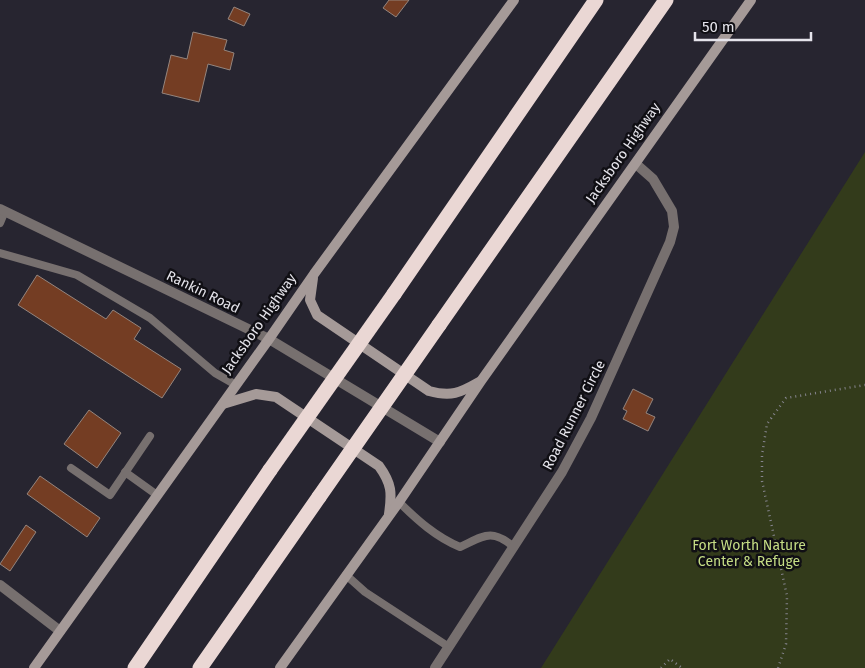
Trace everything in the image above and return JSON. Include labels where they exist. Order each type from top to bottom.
[{"type":"highway","points":[[136,668],[270,470],[394,294],[596,0]]},
{"type":"highway","points":[[200,668],[666,0]]},
{"type":"main road","name":"Jacksboro Highway","points":[[280,668],[399,502],[481,381],[751,0]]},
{"type":"main road","name":"Jacksboro Highway","points":[[34,668],[314,274],[512,1]]},
{"type":"main road","points":[[314,274],[310,300],[317,315],[429,391],[442,395],[459,393],[481,381]]},
{"type":"main road","points":[[223,404],[256,394],[276,397],[379,466],[388,479],[392,494],[389,515]]},
{"type":"street","name":"Road Runner Circle","points":[[435,668],[562,472],[591,418],[670,242],[674,227],[672,211],[653,178],[636,164]]},
{"type":"street","name":"Rankin Road","points":[[3,210],[269,339],[440,442]]},
{"type":"street","points":[[0,585],[60,630]]},
{"type":"lane","points":[[0,223],[3,210]]},
{"type":"lane","points":[[0,253],[77,275],[150,318],[215,373],[236,385]]},
{"type":"lane","points":[[71,468],[110,495],[150,436]]},
{"type":"lane","points":[[125,472],[157,495]]},
{"type":"lane","points":[[399,502],[425,526],[448,542],[460,547],[484,535],[495,535],[514,547]]},
{"type":"lane","points":[[346,575],[365,592],[449,647]]},
{"type":"path","points":[[778,668],[786,644],[787,596],[762,481],[762,454],[767,424],[786,398],[865,386]]},
{"type":"path","points":[[661,668],[670,659],[682,668]]},
{"type":"green space","name":"Fort Worth Nature Center & Refuge","points":[[865,152],[865,668],[541,668]]},
{"type":"building","points":[[389,0],[409,0],[396,17],[383,8]]},
{"type":"building","points":[[234,7],[250,14],[244,26],[228,19]]},
{"type":"building","points":[[193,32],[227,40],[224,50],[234,53],[230,70],[208,64],[199,102],[162,93],[171,55],[187,59]]},
{"type":"building","points":[[37,275],[106,319],[113,310],[141,328],[134,339],[181,369],[162,398],[18,305]]},
{"type":"building","points":[[633,389],[653,399],[646,413],[655,417],[648,431],[623,419],[627,411],[623,409]]},
{"type":"building","points":[[89,410],[121,433],[97,468],[64,444]]},
{"type":"building","points":[[40,476],[100,518],[87,537],[27,494]]},
{"type":"building","points":[[26,525],[36,532],[10,571],[0,564]]}]
